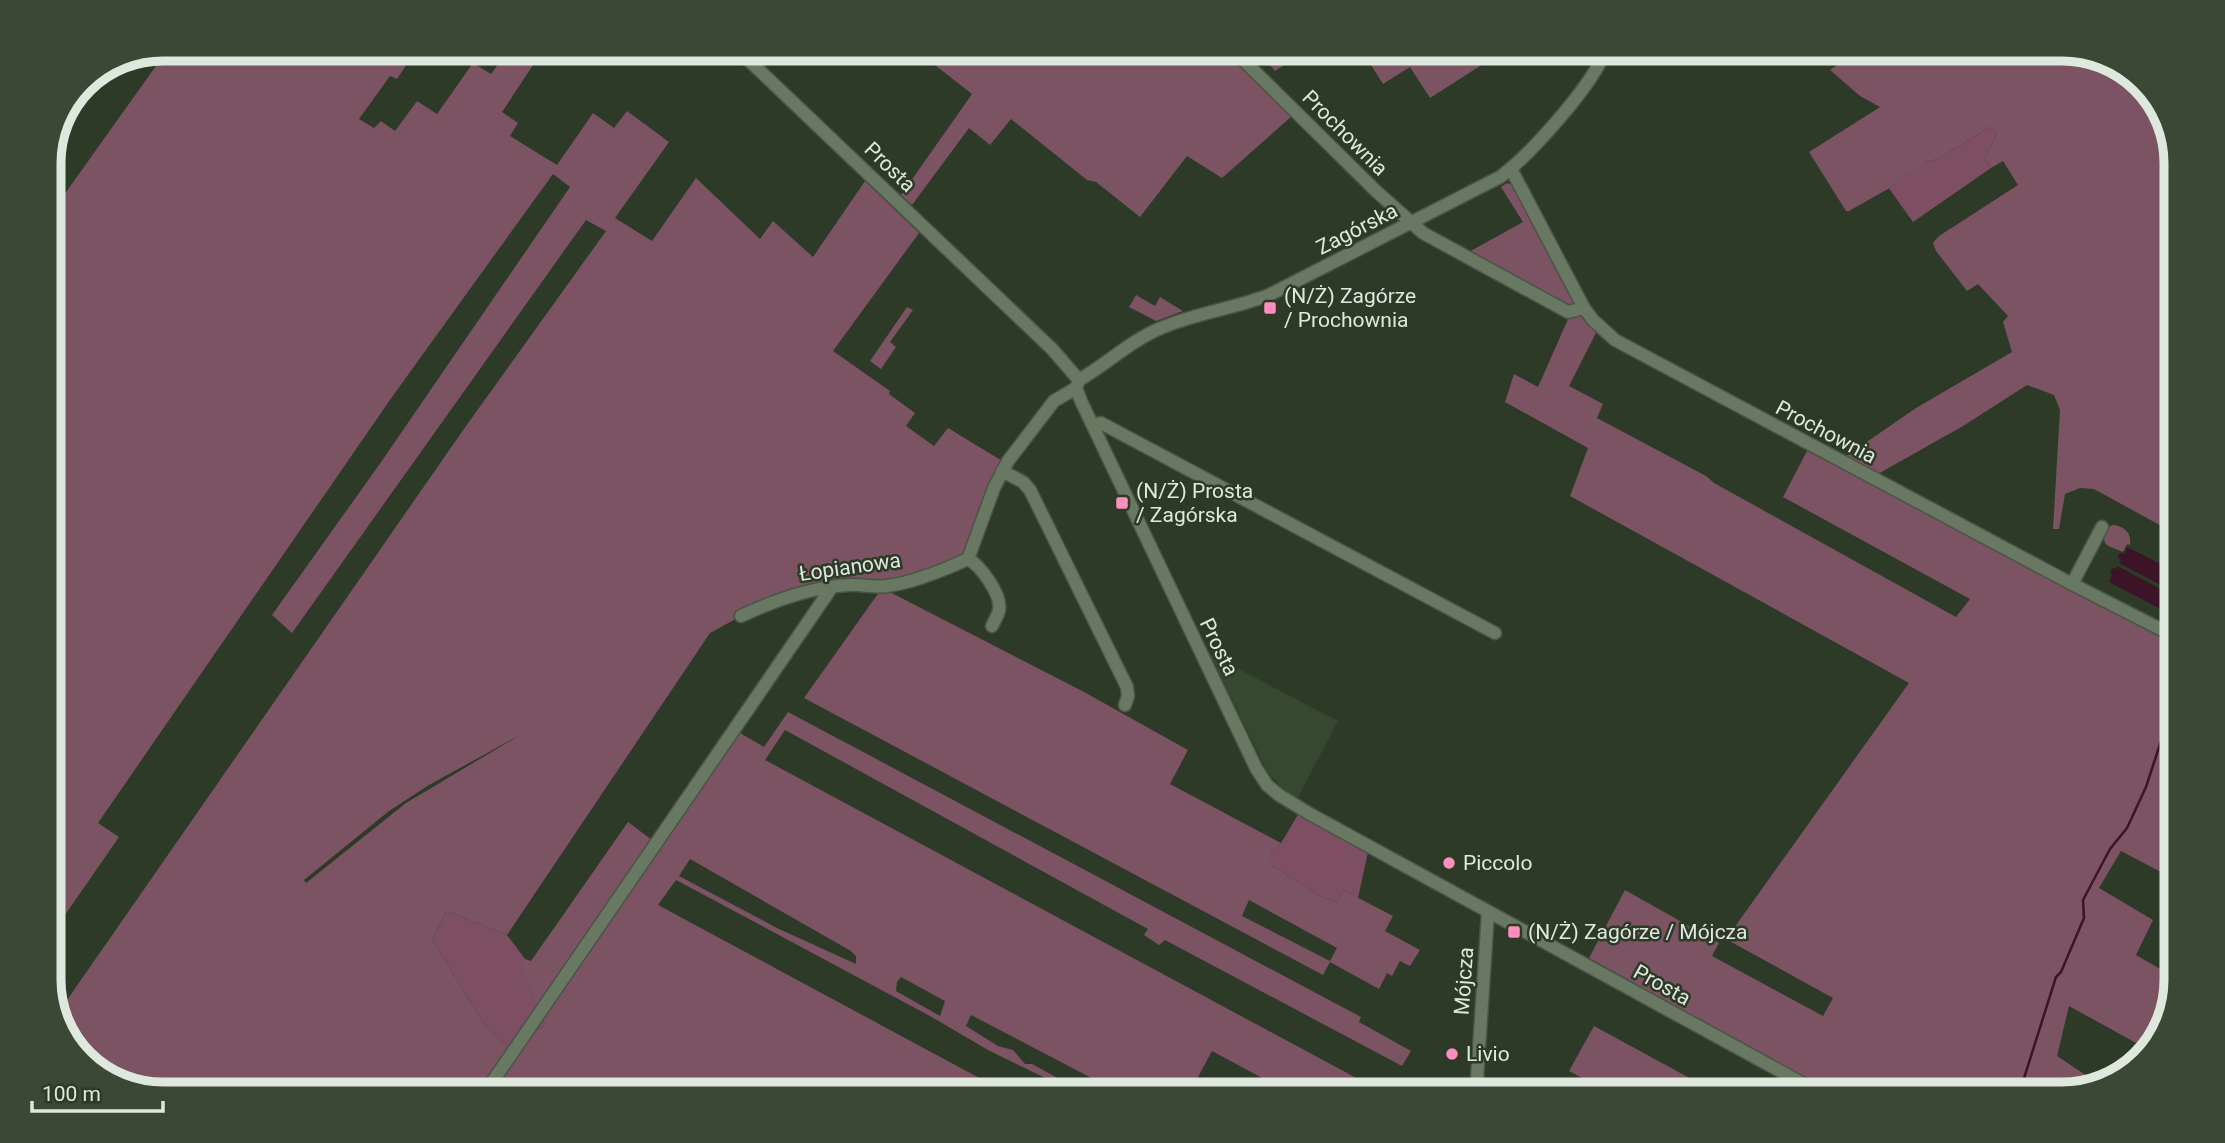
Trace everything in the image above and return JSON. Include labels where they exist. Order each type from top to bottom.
[{"type":"street","name":"Prosta","points":[[750,61],[1052,349],[1077,384],[1093,425],[1250,757],[1267,785],[1310,814],[1800,1082]]},
{"type":"street","name":"Prochownia","points":[[1244,61],[1370,186],[1423,233],[1561,309],[1574,312],[1584,308]]},
{"type":"street","name":"Zagórska","points":[[1077,384],[1123,349],[1159,328],[1269,295],[1511,169],[1530,152],[1601,61]]},
{"type":"street","name":"Prochownia","points":[[1511,169],[1584,308],[1604,331],[1626,347],[2059,578],[2164,631]]},
{"type":"street","points":[[992,626],[999,611],[999,604],[984,571],[968,559],[1002,471],[1054,401],[1077,384]]},
{"type":"street","points":[[1093,425],[1101,423],[1495,633]]},
{"type":"street","points":[[1002,471],[1023,482],[1030,490],[1127,688],[1125,705]]},
{"type":"street","points":[[2072,584],[2102,527]]},
{"type":"street","name":"Łopianowa","points":[[741,616],[795,594],[860,584],[886,586],[945,569],[968,559]]},
{"type":"street","points":[[492,1082],[832,587]]},
{"type":"street","name":"Mójcza","points":[[1477,1082],[1488,912]]},
{"type":"shaded area","points":[[159,61],[409,61],[397,79],[390,76],[359,119],[374,128],[381,121],[395,131],[417,101],[437,114],[473,63],[491,74],[500,61],[536,61],[502,112],[518,123],[510,136],[557,165],[593,113],[614,128],[627,111],[669,142],[615,218],[652,241],[696,178],[760,239],[773,221],[813,257],[865,181],[919,233],[833,351],[890,391],[889,394],[915,413],[906,426],[934,446],[948,428],[1004,462],[964,554],[959,559],[882,583],[849,580],[741,616],[710,633],[507,935],[447,911],[432,939],[484,1024],[509,1048],[545,1025],[519,964],[525,959],[531,961],[628,822],[652,840],[730,727],[764,747],[788,712],[1361,1017],[1359,1022],[1411,1051],[1402,1066],[1165,940],[1159,945],[1144,935],[1148,929],[785,730],[765,760],[1364,1082],[1270,1082],[1212,1051],[1195,1082],[1099,1082],[971,1015],[966,1026],[998,1046],[1013,1050],[1025,1064],[1032,1064],[1065,1082],[1053,1082],[988,1050],[930,1016],[676,880],[658,905],[987,1082],[163,1082],[137,1078],[118,1071],[87,1047],[72,1025],[64,1004],[466,426],[606,231],[586,220],[292,633],[272,615],[379,465],[570,187],[553,174],[392,397],[98,823],[119,837],[61,921],[61,199]],"holes":[[[520,735],[406,803],[306,883],[304,880],[389,811],[429,785]],[[690,859],[851,951],[856,956],[856,964],[777,928],[679,876]],[[901,977],[945,1001],[940,1016],[896,991]]]},
{"type":"shaded area","points":[[930,61],[1238,61],[1293,115],[1222,178],[1187,156],[1140,217],[1096,182],[1087,180],[1011,119],[990,145],[969,128],[912,205],[901,195],[972,94]]},
{"type":"shaded area","points":[[1266,61],[1290,61],[1275,71]]},
{"type":"shaded area","points":[[1369,61],[1488,61],[1430,98],[1410,67],[1383,84]]},
{"type":"shaded area","points":[[1844,61],[2075,62],[2118,78],[2147,107],[2158,130],[2164,157],[2164,527],[2094,489],[2080,488],[2065,494],[2059,529],[2053,529],[2060,410],[2054,395],[2027,385],[1963,426],[1878,474],[1842,459],[1916,408],[2012,352],[2003,322],[2008,316],[1978,284],[1967,291],[1936,251],[1933,243],[1939,236],[2018,185],[2003,161],[1991,168],[1985,158],[1997,134],[1990,127],[1938,159],[1925,162],[1895,185],[1846,211],[1809,152],[1880,107],[1860,96],[1830,70]]},
{"type":"shaded area","points":[[1990,127],[1997,134],[1985,158],[1991,168],[1913,222],[1888,187],[1925,162],[1938,159]]},
{"type":"shaded area","points":[[1507,183],[1513,185],[1577,303],[1572,309],[1467,253],[1523,222],[1501,187]]},
{"type":"shaded area","points":[[1136,295],[1155,306],[1160,297],[1183,311],[1156,321],[1129,307]]},
{"type":"shaded area","points":[[907,307],[913,310],[890,342],[896,347],[881,369],[870,361]]},
{"type":"shaded area","points":[[1581,314],[1597,331],[1569,386],[1603,404],[1597,418],[1706,476],[1714,483],[1956,617],[1970,599],[1783,497],[1807,451],[2164,636],[2164,874],[2121,851],[2099,888],[2153,920],[2136,955],[2164,971],[2163,993],[2153,1025],[2140,1045],[2069,1006],[2057,1056],[2089,1077],[2062,1082],[1812,1082],[1589,958],[1625,890],[1719,943],[1712,956],[1823,1016],[1833,998],[1724,938],[1734,928],[1909,683],[1570,496],[1588,448],[1505,402],[1514,374],[1538,387],[1569,317]]},
{"type":"shaded area","points":[[2113,525],[2124,529],[2130,537],[2130,545],[2127,544],[2123,552],[2106,544],[2104,538],[2107,527]]},
{"type":"shaded area","points":[[2127,547],[2164,566],[2164,587],[2119,563],[2121,560],[2117,557],[2120,553],[2124,554]]},
{"type":"shaded area","points":[[2117,566],[2164,591],[2164,611],[2109,582],[2112,568],[2116,569]]},
{"type":"shaded area","points":[[882,588],[1084,692],[1188,750],[1170,784],[1281,843],[1270,853],[1270,864],[1321,897],[1337,902],[1343,890],[1393,916],[1385,931],[1420,950],[1410,966],[1400,961],[1392,976],[1387,973],[1379,989],[1330,962],[1323,975],[804,698]],"holes":[[[1249,900],[1337,948],[1330,961],[1242,916]]]},
{"type":"shaded area","points":[[1210,654],[1338,721],[1297,799],[1267,771]]},
{"type":"shaded area","points":[[1299,813],[1368,852],[1358,898],[1343,890],[1337,902],[1321,897],[1270,864],[1270,853],[1281,843]]},
{"type":"shaded area","points":[[447,911],[507,935],[525,959],[520,965],[545,1025],[509,1048],[484,1024],[432,939]]},
{"type":"shaded area","points":[[1594,1026],[1697,1082],[1590,1082],[1569,1071]]},
{"type":"waterway","points":[[2023,1082],[2056,977],[2061,972],[2084,918],[2083,900],[2110,849],[2127,828],[2146,787],[2164,735]]},
{"type":"place","name":"(N/Ż) Zagórze / Prochownia","points":[[1270,308]]},
{"type":"place","name":"(N/Ż) Prosta / Zagórska","points":[[1122,503]]},
{"type":"place","name":"Piccolo","points":[[1449,863]]},
{"type":"place","name":"(N/Ż) Zagórze / Mójcza","points":[[1514,932]]},
{"type":"place","name":"Livio","points":[[1452,1054]]}]
